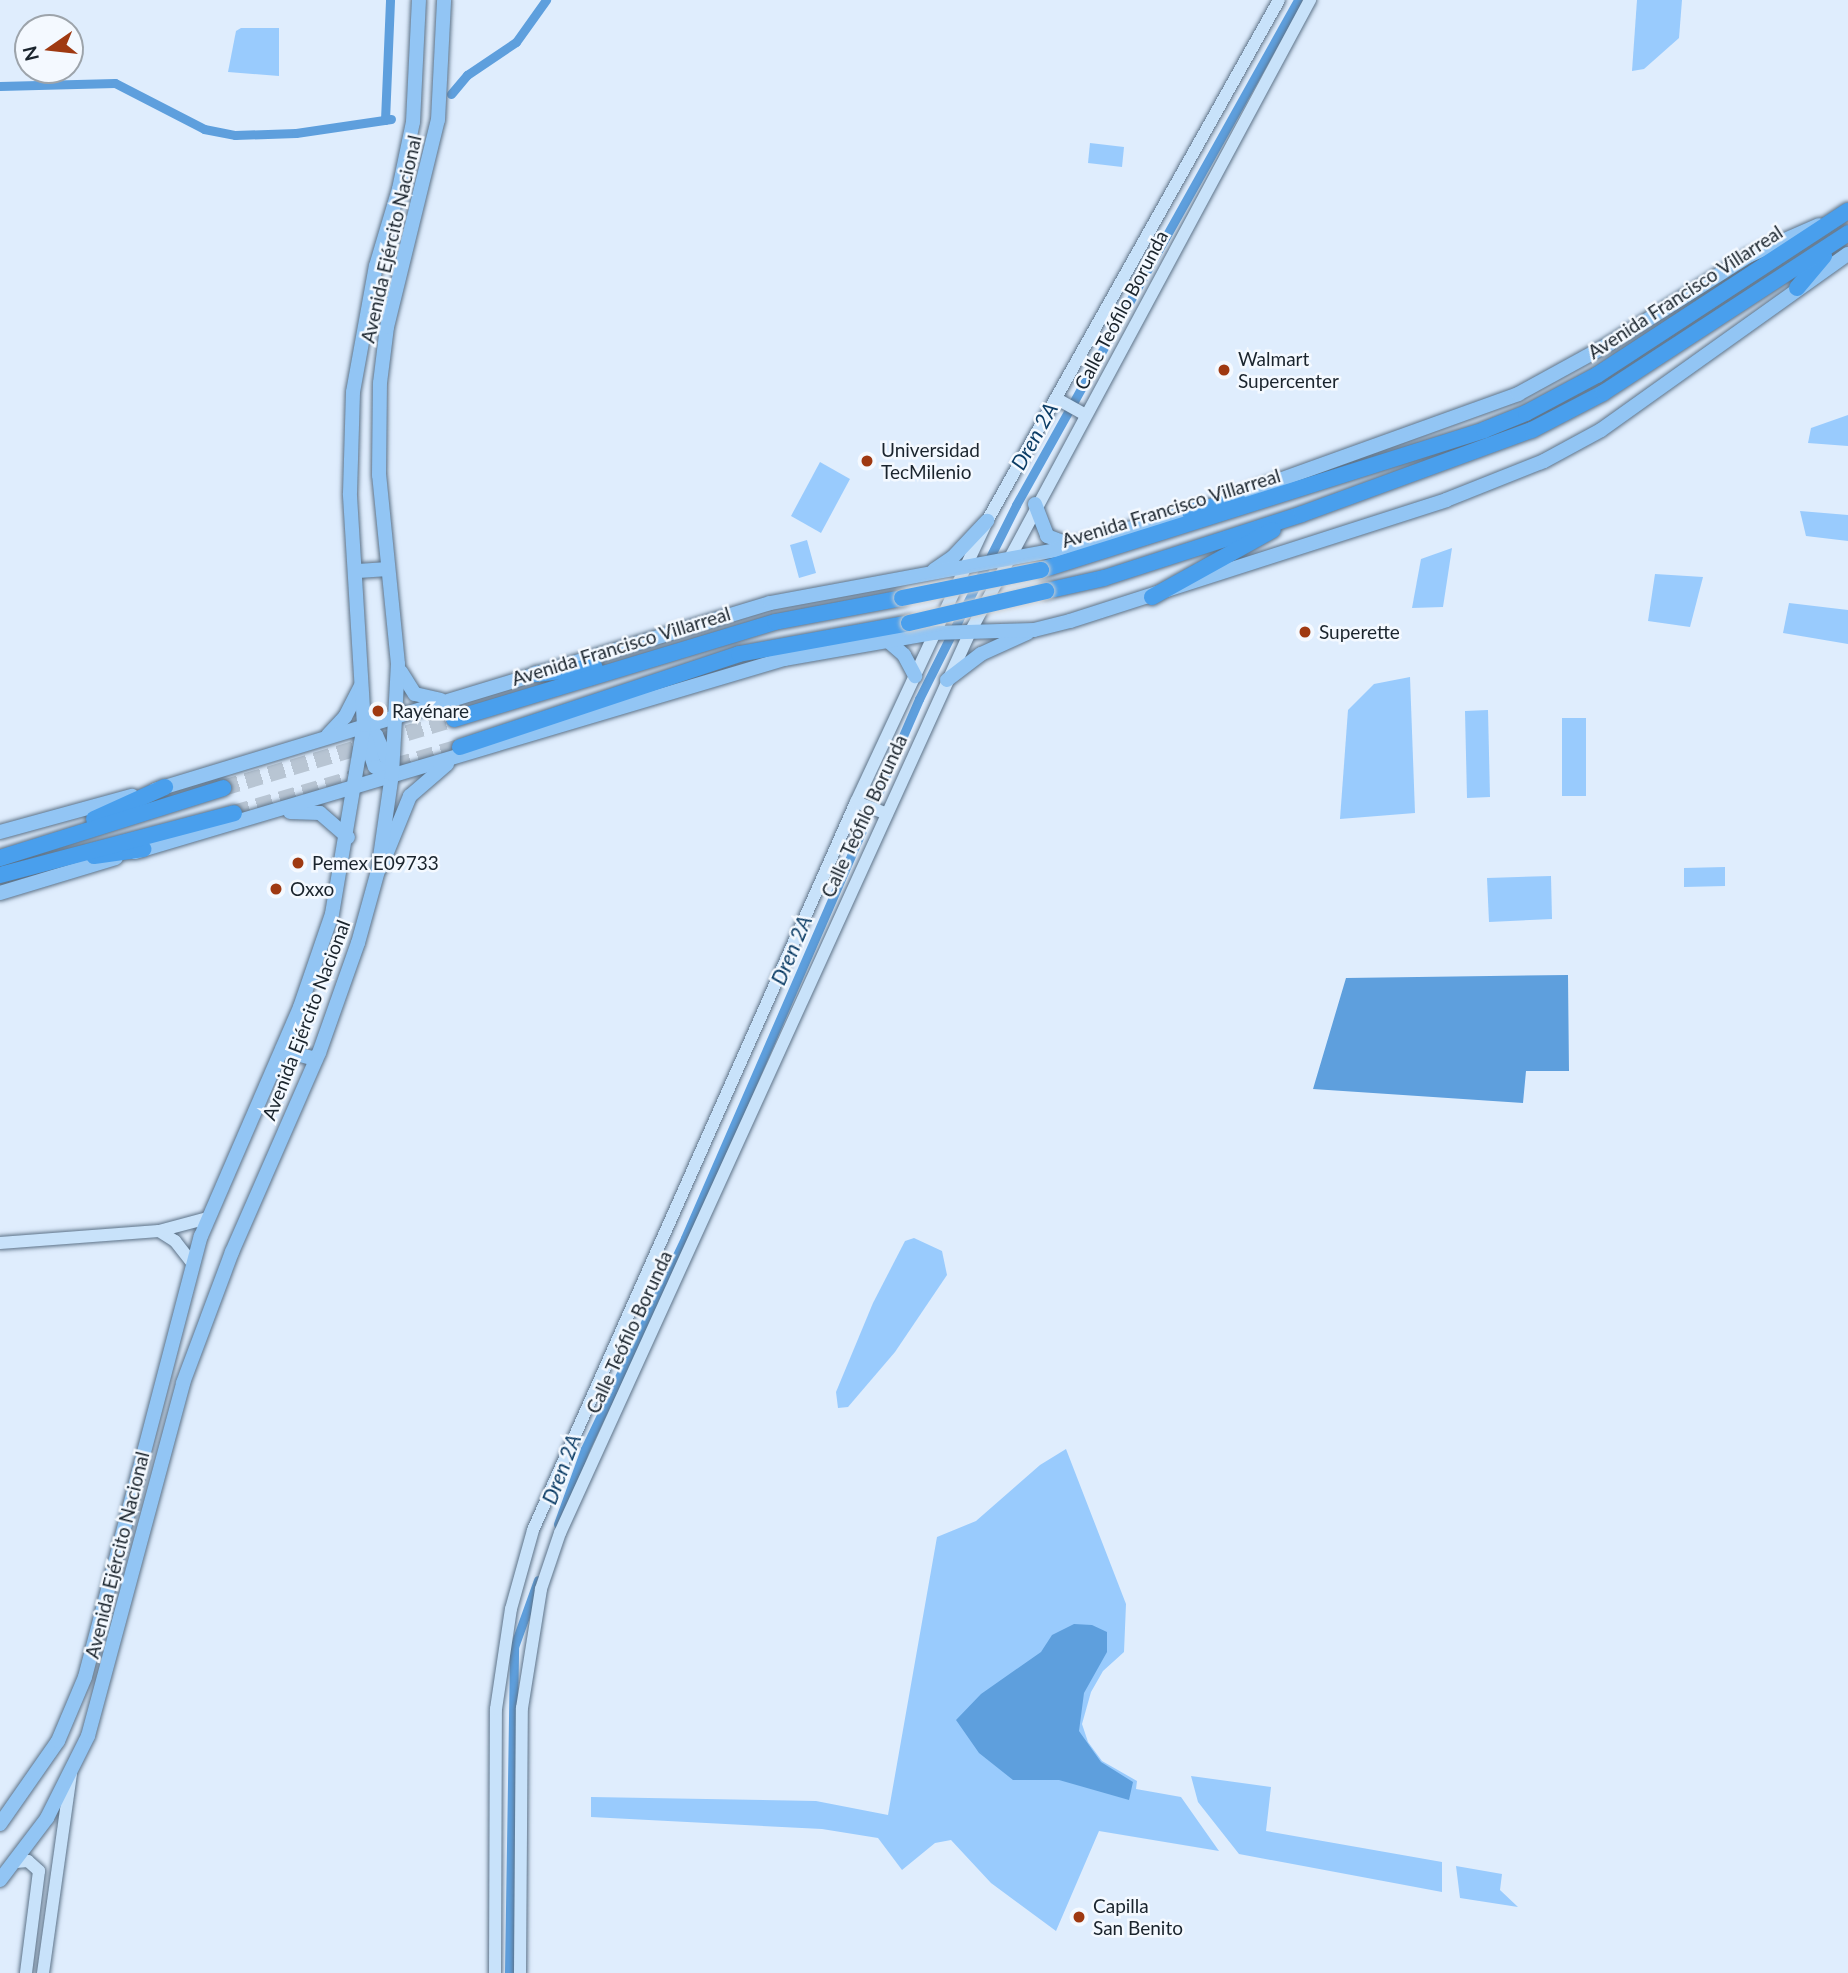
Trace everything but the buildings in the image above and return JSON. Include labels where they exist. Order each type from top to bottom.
[{"type":"highway","name":"Avenida Francisco Villarreal","points":[[454,719],[775,622],[1041,570],[1484,430],[1556,398],[1848,211]]},
{"type":"highway","name":"Avenida Francisco Villarreal","points":[[463,750],[739,654],[909,623],[1104,578],[1302,514],[1456,460],[1561,416],[1603,393],[1842,237]]},
{"type":"highway","points":[[1797,288],[1842,237]]},
{"type":"highway","points":[[1190,512],[1335,478]]},
{"type":"highway","points":[[1152,597],[1302,514]]},
{"type":"highway","points":[[536,674],[625,666]]},
{"type":"highway","points":[[516,740],[653,682]]},
{"type":"highway","points":[[0,858],[165,787]]},
{"type":"highway","points":[[0,858],[223,788]]},
{"type":"highway","name":"Avenida Francisco Villarreal","points":[[139,843],[234,813]]},
{"type":"highway","points":[[6,873],[139,843]]},
{"type":"main road","name":"Avenida Ejército Nacional","points":[[0,1825],[53,1748],[85,1677],[193,1264],[208,1218],[282,1050],[324,942],[348,837],[364,726],[358,571],[350,493],[353,392],[376,266],[411,133],[419,0]]},
{"type":"main road","name":"Avenida Ejército Nacional","points":[[0,1880],[16,1862],[71,1773],[100,1699],[170,1427],[199,1336],[316,1059],[358,943],[378,871],[398,715],[398,664],[379,475],[380,383],[390,314],[438,120],[444,0]]},
{"type":"main road","name":"Calle Teófilo Borunda","points":[[495,1973],[495,1734],[503,1653],[527,1545],[915,676],[938,633],[987,521],[1059,400],[1192,150],[1279,0]]},
{"type":"main road","name":"Calle Teófilo Borunda","points":[[520,1973],[518,1815],[524,1679],[547,1570],[590,1457],[883,812],[947,680],[966,632],[1002,561],[1310,0]]},
{"type":"main road","name":"Avenida Francisco Villarreal","points":[[0,832],[165,787],[770,603],[1002,561],[1073,545],[1190,512],[1518,394],[1609,344],[1748,256],[1831,222]]},
{"type":"main road","points":[[947,680],[981,654],[1034,630],[1152,597],[1419,509],[1544,461],[1626,414],[1797,288],[1848,254]]},
{"type":"main road","points":[[1059,400],[1083,413]]},
{"type":"main road","points":[[1035,504],[1047,536],[1073,545]]},
{"type":"main road","points":[[927,575],[953,557],[987,521]]},
{"type":"main road","points":[[358,571],[388,569]]},
{"type":"main road","name":"Avenida Francisco Villarreal","points":[[0,893],[139,843],[174,842],[463,750],[516,740],[770,663],[938,633],[1034,630]]},
{"type":"main road","points":[[888,641],[904,654],[915,676]]},
{"type":"main road","points":[[398,664],[415,694],[430,701],[452,698]]},
{"type":"main road","points":[[326,737],[345,717],[363,681]]},
{"type":"main road","points":[[364,726],[385,750],[392,774]]},
{"type":"main road","points":[[378,871],[392,848],[410,796],[427,777],[463,750]]},
{"type":"main road","points":[[139,843],[135,817],[165,787]]},
{"type":"main road","points":[[859,803],[883,812]]},
{"type":"main road","points":[[272,813],[320,813],[348,837]]},
{"type":"main road","points":[[282,1050],[316,1059]]},
{"type":"main road","points":[[0,1243],[159,1231],[208,1218]]},
{"type":"main road","points":[[159,1231],[175,1241],[193,1264]]},
{"type":"main road","points":[[573,1446],[590,1457]]},
{"type":"main road","points":[[43,1973],[71,1773]]},
{"type":"main road","points":[[16,1862],[34,1863],[40,1875],[26,1973]]},
{"type":"shaded area","points":[[1637,0],[1682,0],[1679,38],[1644,69],[1632,71]]},
{"type":"shaded area","points":[[241,28],[279,28],[279,76],[228,72],[236,31]]},
{"type":"shaded area","points":[[1090,143],[1124,147],[1122,167],[1088,163]]},
{"type":"shaded area","points":[[1848,415],[1848,446],[1808,443],[1811,428]]},
{"type":"shaded area","points":[[820,462],[850,479],[821,533],[791,516]]},
{"type":"shaded area","points":[[1800,511],[1848,515],[1848,541],[1806,536]]},
{"type":"shaded area","points":[[807,540],[816,573],[799,578],[790,545]]},
{"type":"shaded area","points":[[1452,548],[1443,607],[1412,608],[1421,559]]},
{"type":"shaded area","points":[[1655,574],[1703,577],[1690,627],[1648,621]]},
{"type":"shaded area","points":[[1789,603],[1848,610],[1848,644],[1783,633]]},
{"type":"shaded area","points":[[1410,677],[1415,813],[1340,819],[1348,710],[1374,684]]},
{"type":"shaded area","points":[[1488,710],[1490,797],[1467,798],[1465,711]]},
{"type":"shaded area","points":[[1562,718],[1586,718],[1586,796],[1562,796]]},
{"type":"shaded area","points":[[1725,867],[1725,886],[1684,887],[1684,868]]},
{"type":"shaded area","points":[[1551,876],[1552,919],[1489,922],[1487,878]]},
{"type":"shaded area","points":[[1568,975],[1569,1071],[1526,1071],[1523,1103],[1313,1089],[1346,978]]},
{"type":"shaded area","points":[[914,1238],[942,1251],[947,1275],[895,1352],[848,1407],[838,1408],[836,1392],[873,1303],[905,1241]]},
{"type":"shaded area","points":[[1066,1449],[1126,1604],[1124,1652],[1103,1671],[1091,1692],[1082,1724],[1088,1742],[1102,1761],[1137,1781],[1136,1789],[1181,1797],[1219,1851],[1099,1831],[1056,1931],[991,1883],[951,1840],[935,1843],[902,1870],[878,1838],[822,1829],[591,1817],[591,1797],[816,1801],[888,1815],[937,1537],[976,1521],[1040,1465]]},
{"type":"shaded area","points":[[1074,1624],[1092,1625],[1107,1632],[1107,1652],[1084,1693],[1079,1731],[1101,1762],[1133,1782],[1129,1800],[1059,1780],[1013,1780],[979,1753],[956,1720],[981,1694],[1041,1652],[1052,1635]]},
{"type":"shaded area","points":[[1191,1776],[1271,1787],[1266,1831],[1442,1862],[1442,1892],[1239,1854],[1198,1802]]},
{"type":"shaded area","points":[[1456,1866],[1502,1874],[1500,1890],[1518,1907],[1460,1898]]},
{"type":"waterway","points":[[385,120],[390,0]]},
{"type":"waterway","points":[[451,94],[467,75],[516,42],[546,0]]},
{"type":"waterway","name":"Dren 2A","points":[[558,1524],[585,1449],[685,1238],[919,699],[1016,505],[1298,0]]},
{"type":"waterway","points":[[0,86],[115,83],[204,129],[235,135],[296,133],[391,119]]},
{"type":"waterway","name":"Dren 2A","points":[[509,1973],[514,1647],[538,1580]]},
{"type":"tunnel","points":[[223,788],[454,719]]},
{"type":"tunnel","points":[[234,813],[460,747]]},
{"type":"place","name":"Walmart Supercenter","points":[[1224,370]]},
{"type":"place","name":"Universidad TecMilenio","points":[[867,461]]},
{"type":"place","name":"Superette","points":[[1305,632]]},
{"type":"place","name":"Rayénare","points":[[378,711]]},
{"type":"place","name":"Pemex E09733","points":[[298,863]]},
{"type":"place","name":"Oxxo","points":[[276,889]]},
{"type":"place","name":"Capilla San Benito","points":[[1079,1917]]}]
